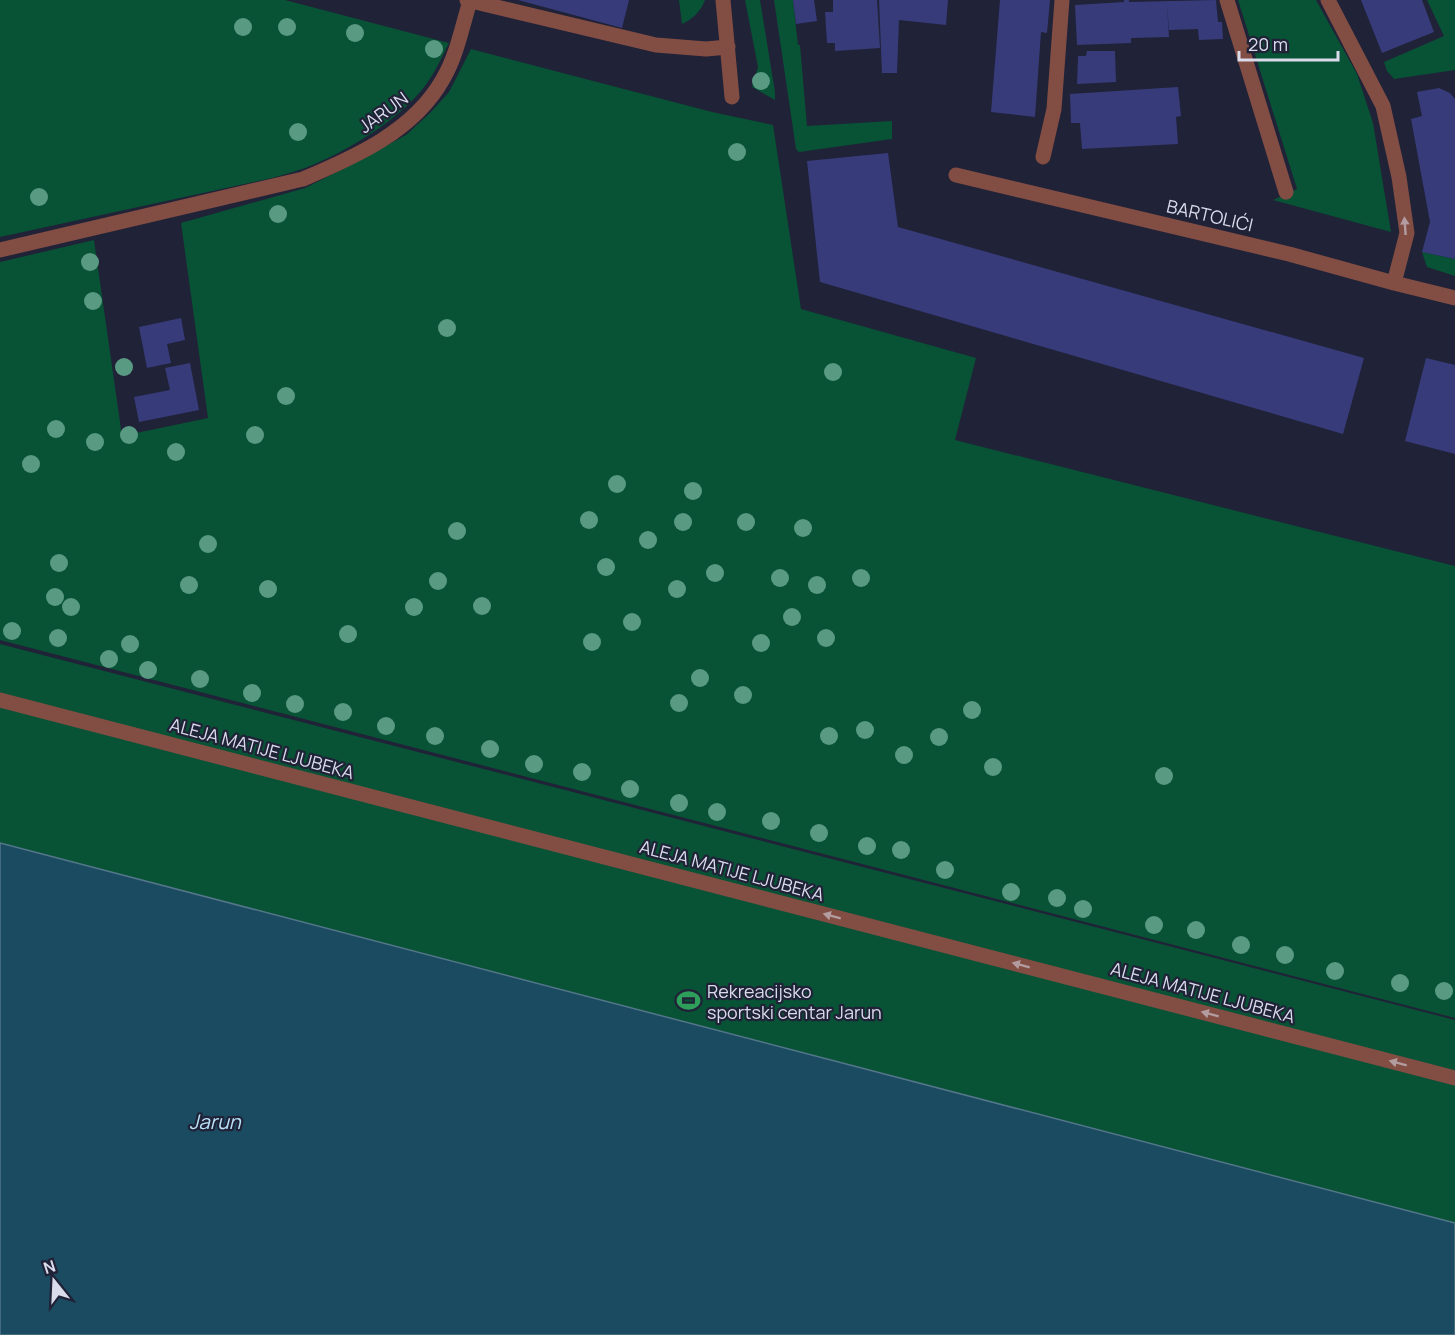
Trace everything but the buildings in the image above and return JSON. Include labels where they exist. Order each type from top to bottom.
[{"type":"street","name":"JARUN","points":[[0,250],[303,179],[346,161],[389,136],[425,106],[443,79],[456,50],[468,0],[656,45],[696,49],[728,47]]},
{"type":"street","points":[[723,0],[732,97]]},
{"type":"street","points":[[1043,157],[1054,109],[1062,0]]},
{"type":"street","points":[[1227,0],[1286,192]]},
{"type":"street","points":[[1328,0],[1383,106],[1399,177],[1407,233],[1394,283]]},
{"type":"street","name":"BARTOLIĆI","points":[[956,175],[1289,254],[1455,298]]},
{"type":"street","name":"ALEJA MATIJE LJUBEKA","points":[[0,700],[1455,1078]]},
{"type":"green space","points":[[0,0],[285,0],[449,43],[425,86],[399,113],[358,142],[315,164],[272,178],[0,237]]},
{"type":"green space","points":[[679,0],[705,0],[696,14],[682,24]]},
{"type":"green space","points":[[745,0],[760,0],[775,100],[752,87],[758,67]]},
{"type":"green space","points":[[774,0],[793,0],[798,45],[800,45],[807,126],[892,121],[892,139],[799,152],[796,149]]},
{"type":"green space","points":[[1238,0],[1316,0],[1357,74],[1373,123],[1391,232],[1273,200],[1297,189]]},
{"type":"green space","points":[[1427,0],[1455,0],[1455,70],[1394,79],[1387,71],[1384,62],[1444,36]]},
{"type":"green space","points":[[471,49],[712,112],[773,125],[801,309],[976,358],[955,440],[1455,566],[1455,1018],[0,640],[0,262],[94,240],[122,436],[208,418],[181,223],[305,188],[406,135],[449,92]]},
{"type":"green space","points":[[1422,252],[1455,259],[1455,276],[1427,267]]},
{"type":"green space","name":"Jarun","points":[[0,644],[1455,1020],[1455,1335],[0,1335]]},
{"type":"water","name":"Jarun","points":[[0,843],[1455,1223],[1455,1335],[0,1335]]},
{"type":"place","name":"Rekreacijsko sportski centar Jarun","points":[[689,1001]]}]
